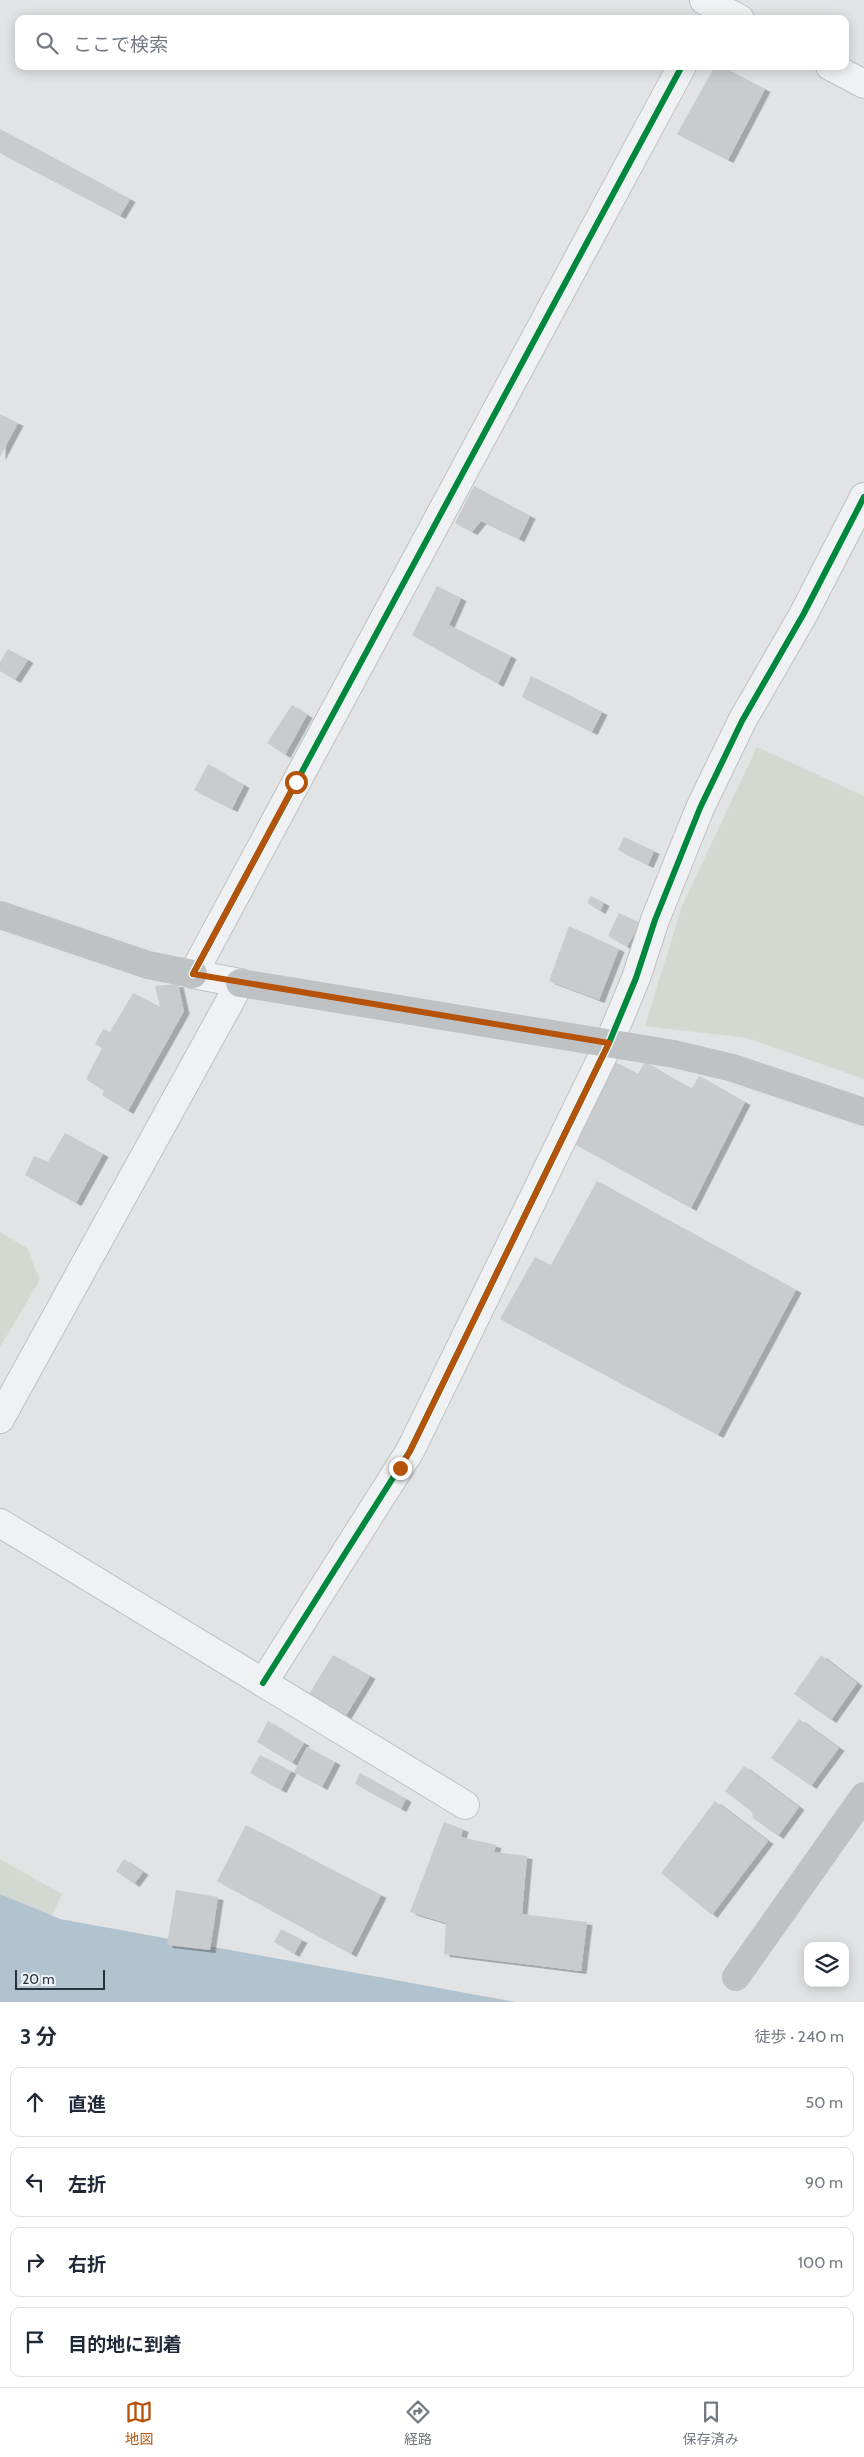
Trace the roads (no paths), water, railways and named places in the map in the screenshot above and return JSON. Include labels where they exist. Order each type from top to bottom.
[{"type":"street","points":[[711,6],[731,15]]},
{"type":"street","points":[[193,974],[680,70]]},
{"type":"street","points":[[838,70],[864,84]]},
{"type":"street","points":[[263,1682],[410,1451],[609,1043],[636,978],[655,920],[700,808],[742,721],[802,615],[864,497]]},
{"type":"street","points":[[0,915],[148,965],[240,983],[674,1054],[732,1068],[864,1112]]},
{"type":"street","points":[[0,1419],[240,983]]},
{"type":"street","points":[[0,1523],[465,1805]]},
{"type":"street","points":[[736,1977],[864,1796]]},
{"type":"water","points":[[0,1894],[60,1919],[516,2002],[0,2002]]}]
